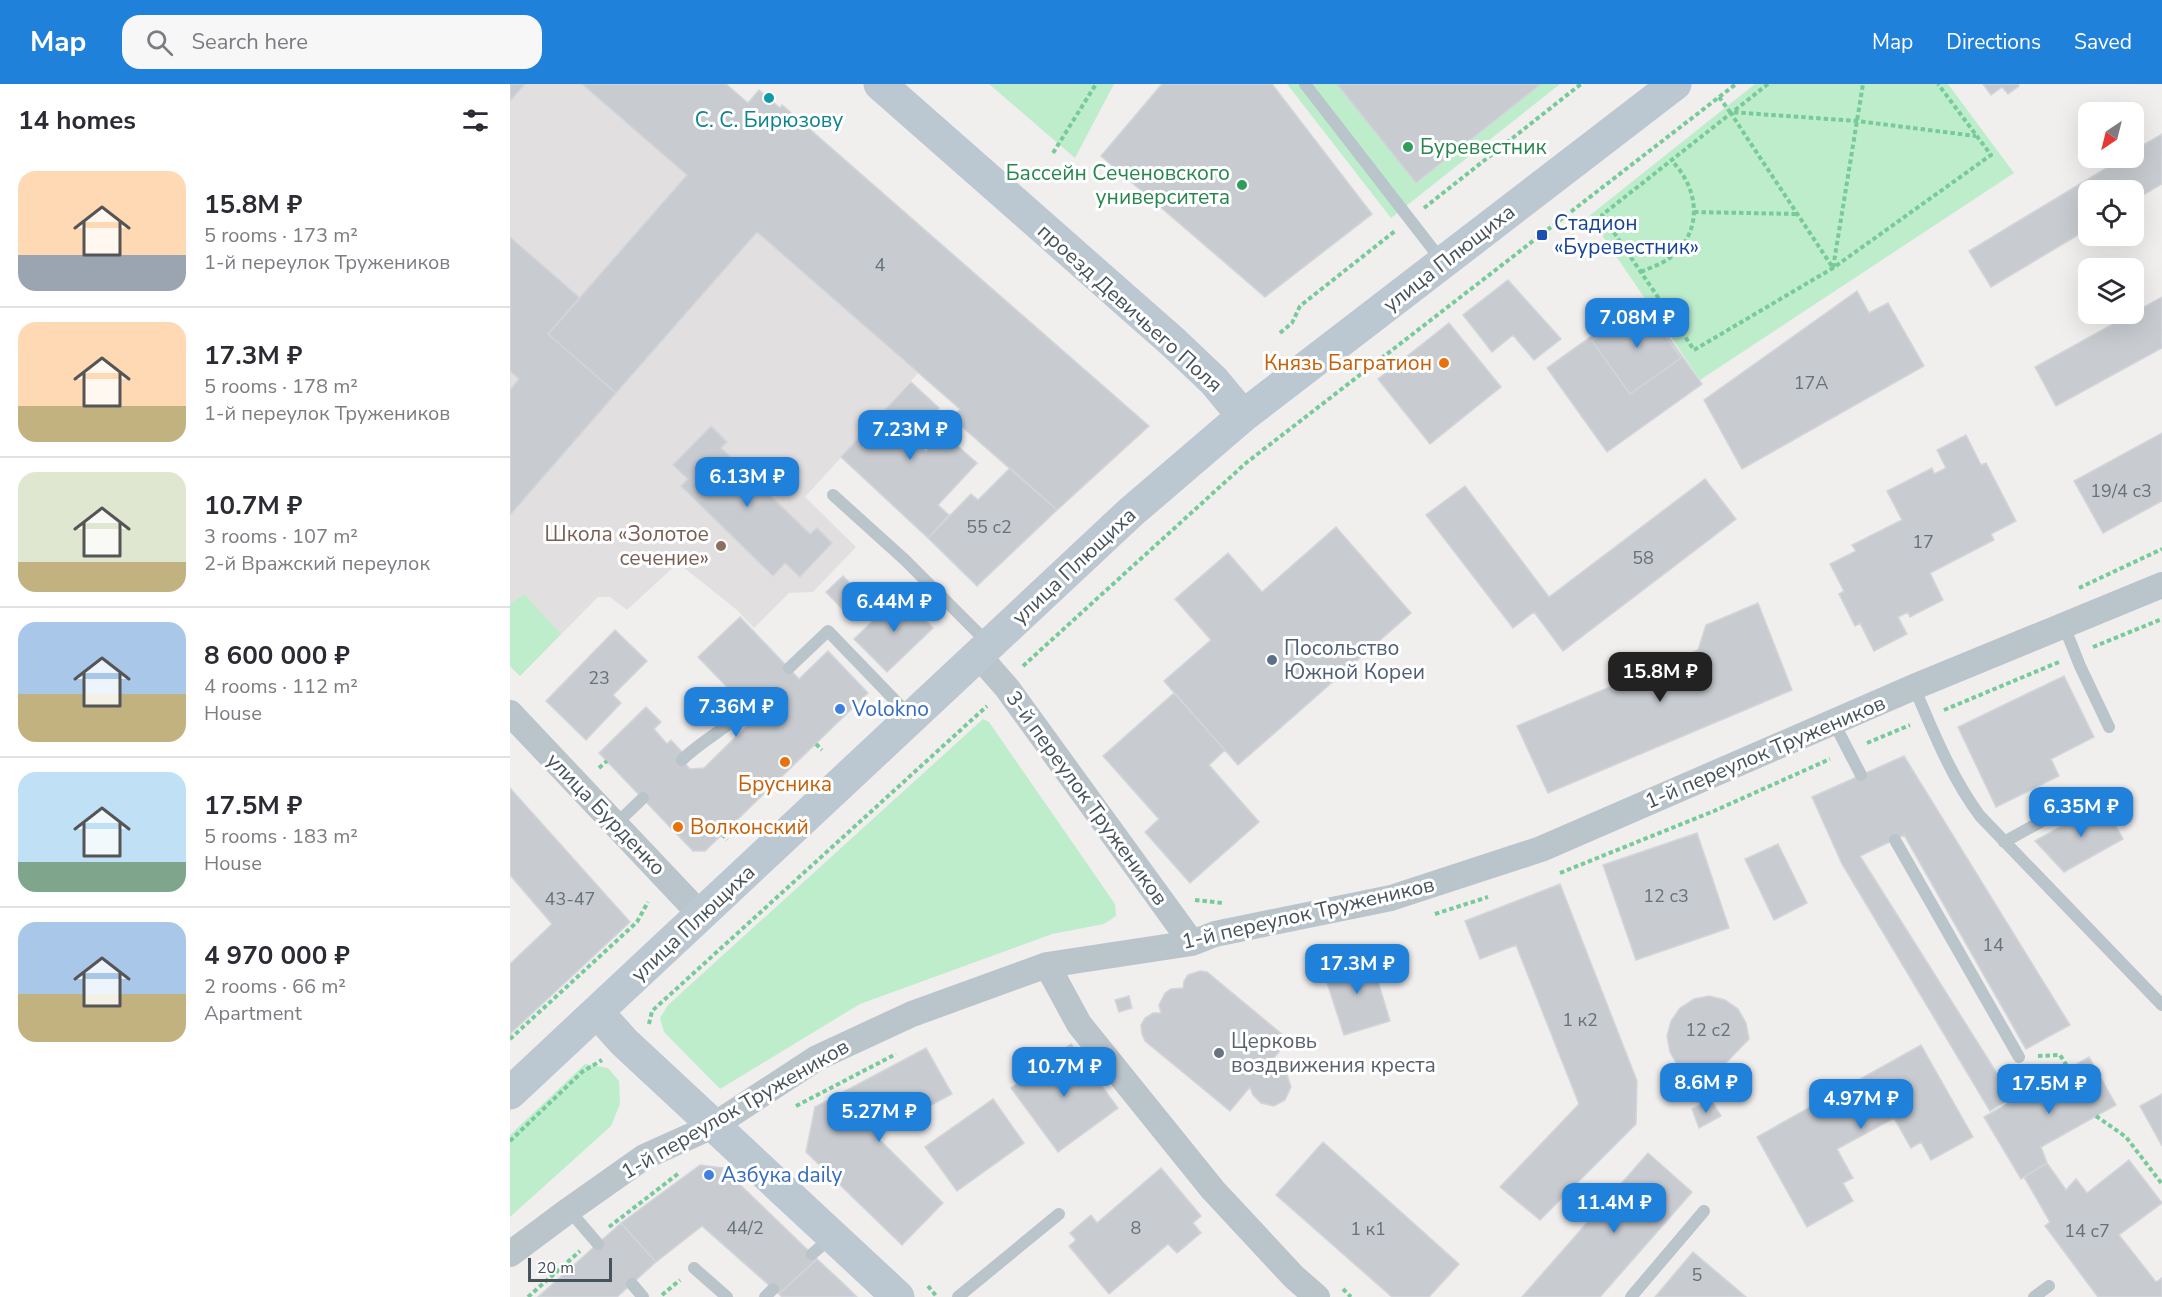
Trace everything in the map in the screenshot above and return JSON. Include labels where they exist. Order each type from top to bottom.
[{"type":"street","name":"проезд Девичьего Поля","points":[[880,84],[1174,343],[1214,381],[1243,416]]},
{"type":"street","name":"улица Плющиха","points":[[510,1093],[1131,512],[1212,440],[1675,84]]},
{"type":"street","name":"1-й переулок Тружеников","points":[[510,1254],[644,1157],[713,1126],[817,1058],[912,1014],[1047,965],[1192,943],[1215,934],[1390,898],[1541,849],[1914,687],[2162,585]]},
{"type":"street","name":"3-й переулок Тружеников","points":[[985,651],[1007,688],[1192,943]]},
{"type":"street","name":"улица Бурденко","points":[[510,713],[701,915]]},
{"type":"street","points":[[1047,965],[1079,1024],[1213,1190],[1294,1277],[1317,1297]]},
{"type":"street","points":[[597,1012],[642,1033],[713,1126],[822,1245],[912,1290]]},
{"type":"lane","points":[[1305,84],[1444,263]]},
{"type":"lane","points":[[833,495],[905,561],[985,651]]},
{"type":"lane","points":[[2064,626],[2109,727]]},
{"type":"lane","points":[[789,668],[828,631],[912,718]]},
{"type":"lane","points":[[1914,687],[1938,744],[1980,816],[2162,1005]]},
{"type":"lane","points":[[682,760],[736,720],[748,708]]},
{"type":"lane","points":[[1834,723],[1862,775]]},
{"type":"lane","points":[[2004,842],[2091,794]]},
{"type":"lane","points":[[616,824],[643,798]]},
{"type":"lane","points":[[2043,820],[2049,833]]},
{"type":"lane","points":[[1895,840],[2019,1057]]},
{"type":"lane","points":[[569,1210],[596,1242]]},
{"type":"lane","points":[[1631,1297],[1704,1210]]},
{"type":"lane","points":[[958,1297],[1059,1214]]},
{"type":"lane","points":[[694,1268],[727,1297]]},
{"type":"lane","points":[[632,1284],[643,1297]]},
{"type":"lane","points":[[2034,1297],[2049,1286]]},
{"type":"path","points":[[1053,153],[1096,84]]},
{"type":"path","points":[[510,1141],[582,1072],[610,1056],[642,1033],[652,1011],[1007,688],[1017,672],[1246,463],[1736,84]]},
{"type":"path","points":[[1768,84],[1602,214],[1694,350],[1833,267],[1991,155],[1938,84]]},
{"type":"path","points":[[1833,267],[1863,84]]},
{"type":"path","points":[[1719,97],[1833,267]]},
{"type":"path","points":[[1730,112],[1857,121],[1977,136]]},
{"type":"path","points":[[1641,272],[1666,260],[1677,251],[1692,226],[1693,197],[1689,183],[1672,161]]},
{"type":"path","points":[[1694,212],[1798,214]]},
{"type":"path","points":[[2077,589],[2162,549]]},
{"type":"path","points":[[816,744],[822,750]]},
{"type":"path","points":[[599,768],[607,761]]},
{"type":"path","points":[[722,834],[727,840]]},
{"type":"path","points":[[1195,900],[1232,903]]},
{"type":"path","points":[[510,1039],[637,922],[648,902]]},
{"type":"path","points":[[792,1109],[902,1050]]},
{"type":"path","points":[[2019,1057],[2060,1055],[2069,1069]]},
{"type":"path","points":[[2096,1116],[2126,1137],[2162,1184]]},
{"type":"path","points":[[528,1297],[685,1168]]},
{"type":"path","points":[[660,1297],[672,1287]]},
{"type":"path","points":[[912,1290],[937,1297]]},
{"type":"shaded area","points":[[510,84],[726,84],[748,103],[759,90],[779,108],[782,105],[1149,426],[1057,510],[952,418],[960,409],[918,373],[805,497],[856,547],[813,592],[789,593],[754,628],[737,610],[678,563],[627,610],[610,597],[598,597],[520,676],[510,666]]},
{"type":"green space","points":[[989,84],[1114,84],[1075,158]]},
{"type":"green space","name":"Буревестник","points":[[1287,84],[1560,84],[1391,218]]},
{"type":"green space","points":[[1755,84],[1948,84],[2014,173],[1700,380],[1589,216]]},
{"type":"green space","points":[[524,594],[561,634],[520,676],[510,666],[510,604]]},
{"type":"green space","points":[[983,719],[989,722],[1115,904],[1116,916],[1104,924],[1052,934],[860,1004],[720,1089],[664,1032],[660,1018],[668,1005]]},
{"type":"green space","points":[[585,1064],[608,1068],[619,1081],[620,1104],[611,1126],[510,1217],[510,1135]]},
{"type":"building","points":[[510,84],[525,84],[510,101]]},
{"type":"building","points":[[582,84],[726,84],[748,103],[759,90],[780,108],[782,105],[1149,426],[1057,510],[952,418],[960,409],[757,232],[616,393],[548,334],[687,175]]},
{"type":"building","name":"Бассейн Сеченовского университета","points":[[1162,84],[1272,84],[1372,214],[1265,297],[1101,156]]},
{"type":"building","points":[[1337,84],[1541,84],[1416,183]]},
{"type":"building","points":[[1983,84],[2018,84],[2019,86],[2008,94],[2002,87],[1991,95]]},
{"type":"building","points":[[2162,134],[2162,184],[2144,195],[2144,180],[2087,180],[2106,168],[2144,168],[2144,145]]},
{"type":"building","points":[[2078,185],[2078,235],[1991,287],[1969,251]]},
{"type":"building","points":[[510,237],[580,298],[548,334],[616,393],[510,515],[510,390],[519,379],[510,371]]},
{"type":"building","points":[[1508,280],[1561,339],[1534,360],[1513,335],[1492,352],[1463,315]]},
{"type":"building","points":[[1857,291],[1869,313],[1888,303],[1924,366],[1742,469],[1704,400]]},
{"type":"building","points":[[2162,297],[2162,348],[2056,406],[2035,367],[2113,324],[2144,324],[2144,307]]},
{"type":"building","points":[[1642,300],[1702,384],[1607,452],[1547,368]]},
{"type":"building","points":[[1643,304],[1681,358],[1630,394],[1592,341]]},
{"type":"building","points":[[1449,323],[1501,387],[1430,444],[1378,379]]},
{"type":"building","points":[[911,382],[939,408],[911,438],[926,452],[943,433],[977,463],[938,505],[949,515],[928,538],[841,457]]},
{"type":"building","points":[[711,426],[727,442],[721,448],[810,534],[817,528],[832,543],[800,577],[785,563],[773,576],[681,486],[688,479],[673,465]]},
{"type":"building","points":[[2162,433],[2162,501],[2103,533],[2074,481]]},
{"type":"building","points":[[1966,435],[1981,465],[1986,463],[2016,521],[1991,534],[1994,540],[1930,573],[1943,600],[1910,617],[1908,612],[1898,617],[1907,634],[1874,651],[1860,623],[1855,626],[1839,594],[1844,591],[1830,564],[1856,551],[1852,545],[1902,520],[1887,491],[1932,468],[1934,474],[1946,468],[1937,450]]},
{"type":"building","points":[[1010,468],[1057,510],[977,586],[928,538],[971,494],[978,500]]},
{"type":"building","points":[[1705,479],[1736,519],[1563,651],[1534,612],[1513,628],[1426,515],[1465,486],[1549,597]]},
{"type":"building","name":"Посольство Южной Кореи","points":[[1336,527],[1411,613],[1238,765],[1164,681],[1211,640],[1175,599],[1228,553],[1262,592]]},
{"type":"building","points":[[843,576],[866,600],[849,616],[826,592]]},
{"type":"building","points":[[901,594],[933,628],[887,672],[854,639]]},
{"type":"building","points":[[1758,603],[1792,690],[1548,793],[1517,726],[1698,650],[1706,625]]},
{"type":"building","points":[[740,617],[799,679],[828,651],[868,693],[705,851],[693,851],[599,753],[646,707],[661,722],[654,729],[667,744],[671,740],[683,753],[679,757],[690,769],[704,768],[756,717],[698,657]]},
{"type":"building","points":[[615,630],[647,661],[613,695],[621,703],[586,740],[546,701]]},
{"type":"building","points":[[2064,676],[2094,737],[2051,759],[2059,776],[1996,807],[1958,727]]},
{"type":"building","points":[[1174,693],[1225,750],[1209,765],[1259,822],[1190,883],[1145,832],[1159,819],[1103,756]]},
{"type":"building","points":[[1904,756],[2070,1025],[2026,1049],[1904,835],[1860,856],[2012,1097],[1990,1111],[1842,864],[1812,797]]},
{"type":"building","points":[[510,788],[630,922],[510,1034],[510,964],[552,924],[510,875]]},
{"type":"building","points":[[2103,803],[2123,839],[2064,872],[2035,841]]},
{"type":"building","points":[[1697,833],[1729,928],[1636,960],[1603,865]]},
{"type":"building","points":[[1778,844],[1807,903],[1774,920],[1745,859]]},
{"type":"building","points":[[1560,884],[1637,1081],[1636,1124],[1540,1220],[1500,1187],[1579,1104],[1516,945],[1480,959],[1465,921]]},
{"type":"building","points":[[1370,955],[1390,1021],[1344,1035],[1323,970]]},
{"type":"building","name":"Церковь воздвижения креста","points":[[1200,971],[1207,972],[1289,1040],[1267,1066],[1278,1067],[1287,1075],[1291,1087],[1285,1100],[1274,1106],[1261,1103],[1253,1095],[1250,1087],[1230,1111],[1145,1041],[1141,1025],[1145,1018],[1153,1013],[1161,1013],[1159,1005],[1165,993],[1171,989],[1183,988],[1188,975]]},
{"type":"building","points":[[1129,996],[1132,1008],[1119,1012],[1115,1000]]},
{"type":"building","points":[[1709,996],[1725,1000],[1738,1009],[1746,1023],[1749,1039],[1719,1070],[1678,1066],[1670,1052],[1667,1036],[1671,1021],[1680,1008],[1694,999]]},
{"type":"building","points":[[1071,1044],[1118,1108],[1058,1152],[1011,1088]]},
{"type":"building","points":[[1921,1045],[1973,1137],[1931,1160],[1921,1142],[1911,1148],[1894,1118],[1837,1149],[1853,1178],[1843,1183],[1853,1201],[1807,1227],[1757,1137]]},
{"type":"building","points":[[926,1048],[952,1094],[875,1135],[943,1203],[902,1245],[806,1152],[815,1107]]},
{"type":"building","points":[[2089,1057],[2116,1105],[2041,1147],[2047,1163],[2021,1179],[1984,1117]]},
{"type":"building","points":[[2162,1094],[2162,1146],[2140,1106]]},
{"type":"building","points":[[993,1099],[1024,1143],[957,1191],[925,1147]]},
{"type":"building","points":[[1711,1100],[1721,1116],[1699,1128],[1692,1109]]},
{"type":"building","points":[[1323,1142],[1459,1264],[1429,1297],[1392,1297],[1276,1195]]},
{"type":"building","points":[[1648,1153],[1692,1192],[1600,1297],[1522,1297]]},
{"type":"building","points":[[2129,1160],[2162,1203],[2119,1235],[2156,1282],[2162,1278],[2162,1297],[2098,1297],[2045,1226],[2050,1222],[2024,1177],[2047,1163],[2066,1190],[2076,1179],[2087,1193]]},
{"type":"building","points":[[700,1165],[723,1168],[817,1259],[779,1294],[702,1226],[656,1262],[621,1223]]},
{"type":"building","points":[[1161,1168],[1201,1216],[1193,1223],[1201,1233],[1177,1253],[1168,1244],[1109,1294],[1069,1246],[1076,1240],[1070,1233],[1091,1215],[1097,1223]]},
{"type":"building","points":[[621,1223],[656,1262],[617,1297],[538,1297]]},
{"type":"building","points":[[1693,1252],[1746,1297],[1655,1297]]},
{"type":"building","points":[[817,1259],[857,1297],[782,1297],[779,1294]]},
{"type":"place","name":"С. С. Бирюзову","points":[[769,98]]},
{"type":"place","name":"Буревестник","points":[[1408,147]]},
{"type":"place","name":"Бассейн Сеченовского университета","points":[[1242,185]]},
{"type":"place","name":"Стадион «Буревестник»","points":[[1542,235]]},
{"type":"place","name":"Князь Багратион","points":[[1444,363]]},
{"type":"place","name":"Школа «Золотое сечение»","points":[[721,546]]},
{"type":"place","name":"Посольство Южной Кореи","points":[[1272,660]]},
{"type":"place","name":"Volokno","points":[[840,709]]},
{"type":"place","name":"Брусника","points":[[785,762]]},
{"type":"place","name":"Волконский","points":[[678,827]]},
{"type":"place","name":"Церковь воздвижения креста","points":[[1219,1053]]},
{"type":"place","name":"Азбука daily","points":[[709,1175]]}]
